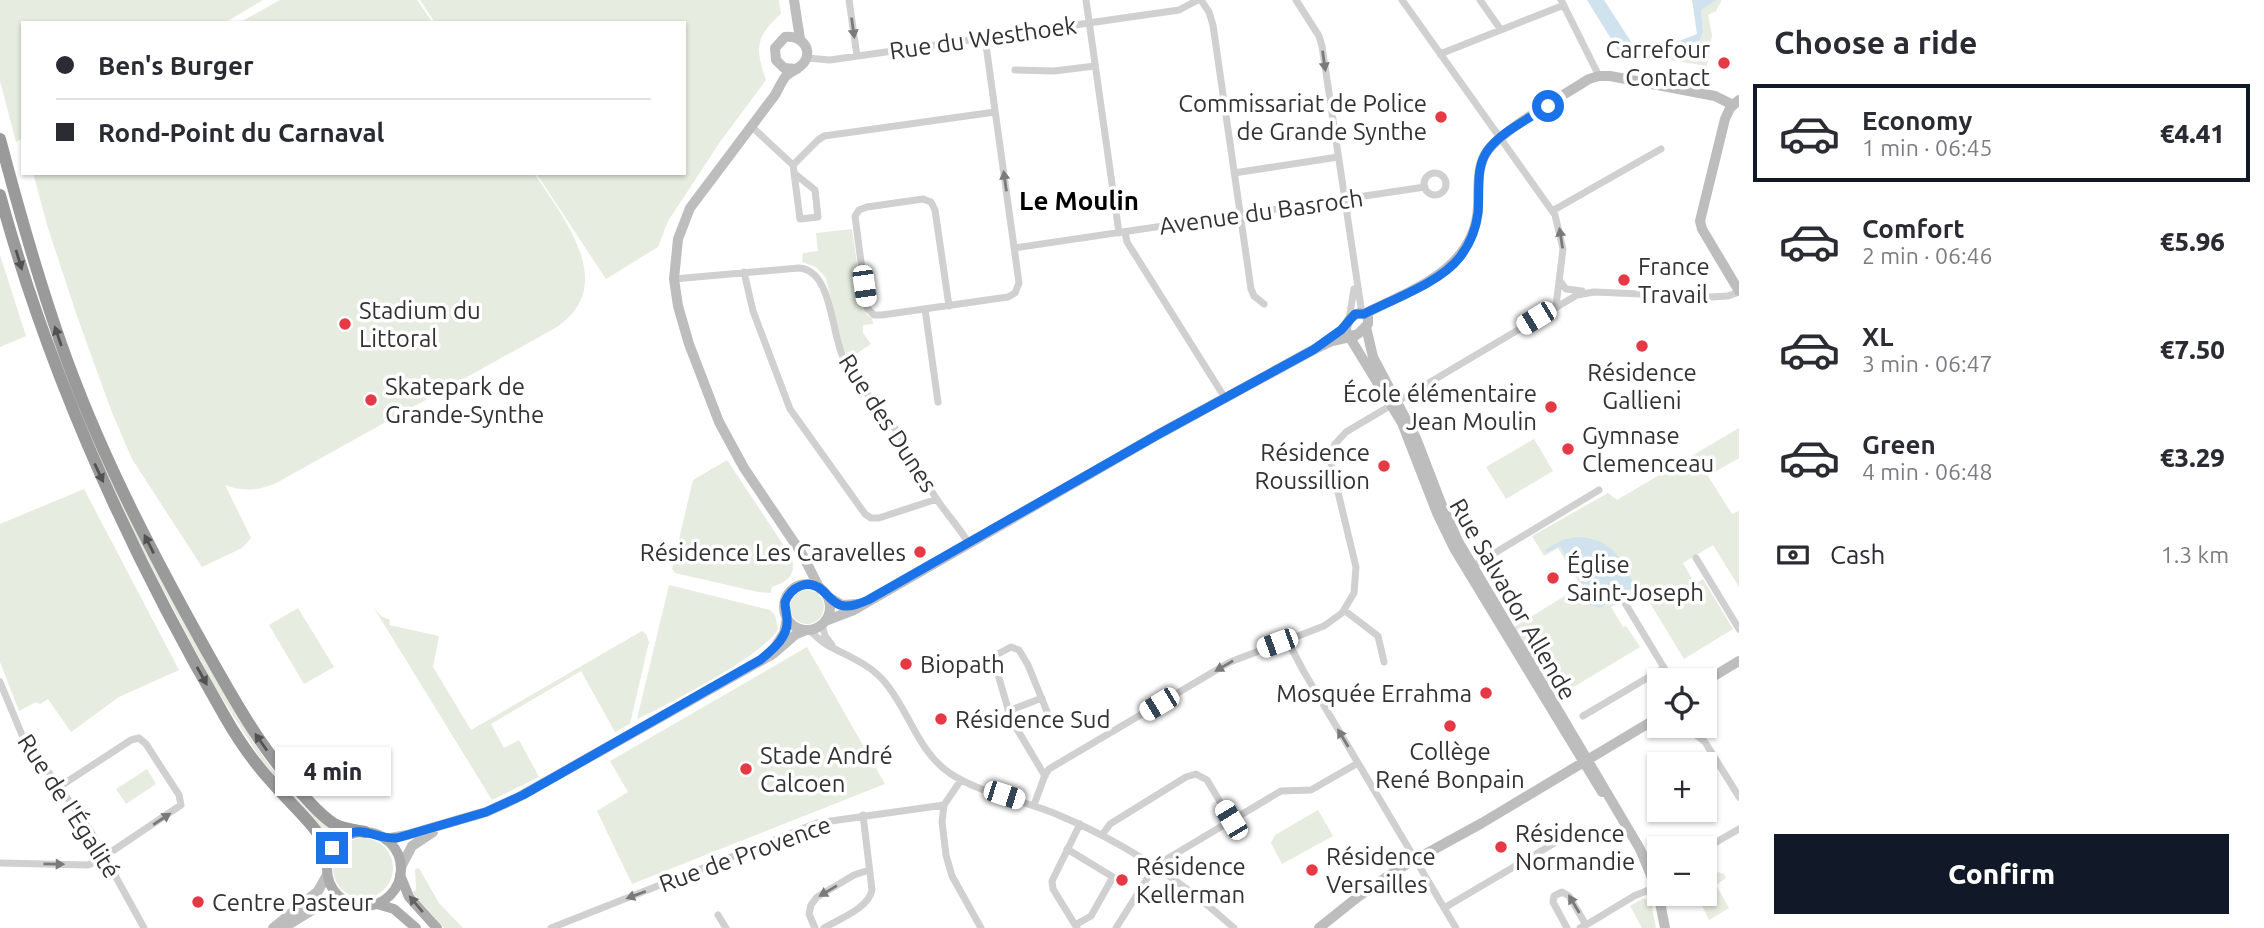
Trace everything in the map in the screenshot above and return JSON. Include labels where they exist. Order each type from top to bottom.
[{"type":"highway","points":[[0,139],[34,261],[73,376],[108,460],[159,563],[240,710],[270,756],[304,796],[329,820],[340,827],[365,832]]},
{"type":"highway","points":[[0,195],[35,313],[61,383],[123,524],[228,721],[258,766],[318,835],[330,854]]},
{"type":"main road","points":[[416,928],[394,909],[377,904],[358,905],[343,900],[333,890],[327,875],[330,854],[344,837],[365,832],[385,839],[397,852],[409,897],[437,928]]},
{"type":"main road","points":[[377,904],[393,891],[401,871]]},
{"type":"street","points":[[794,0],[800,39],[806,47],[807,58],[785,77],[690,208],[678,239],[674,279],[678,306],[689,344],[719,422],[754,485],[798,549],[823,592],[830,607],[824,622],[825,636],[837,650]]},
{"type":"street","points":[[849,0],[857,56]]},
{"type":"street","points":[[1086,0],[1122,232],[1225,398]]},
{"type":"street","points":[[1199,0],[1212,22],[1251,289],[1264,304]]},
{"type":"street","name":"Rue du Westhoek","points":[[807,58],[824,61],[1179,10],[1199,0]]},
{"type":"street","points":[[1296,0],[1321,42],[1355,274],[1365,319]]},
{"type":"street","points":[[1402,0],[1552,211],[1563,244],[1556,306]]},
{"type":"street","points":[[1479,0],[1501,30]]},
{"type":"street","points":[[1440,54],[1562,2],[1599,76]]},
{"type":"street","points":[[779,88],[779,65],[774,56],[775,48],[792,32],[796,19]]},
{"type":"street","points":[[787,37],[800,39]]},
{"type":"street","points":[[949,306],[935,210],[931,202],[920,199],[859,209],[855,219],[868,310],[876,316],[949,306],[1013,295],[1019,283],[985,38]]},
{"type":"street","points":[[779,65],[787,69],[797,69]]},
{"type":"street","points":[[1015,70],[1054,71],[1095,66]]},
{"type":"street","points":[[385,839],[493,810],[523,795],[773,654],[796,634],[854,610],[968,542],[1349,330],[1447,270],[1463,252],[1477,221],[1481,163],[1488,150],[1584,82],[1599,76],[1610,76],[1715,96],[1736,103],[1725,119],[1700,219],[1701,226],[1739,291],[1717,297],[1590,292],[1566,289],[1559,280]]},
{"type":"street","points":[[793,165],[824,136],[995,112]]},
{"type":"street","points":[[751,126],[793,165],[800,219],[818,217],[815,190],[795,174]]},
{"type":"street","points":[[1552,211],[1661,149]]},
{"type":"street","points":[[1234,173],[1338,158]]},
{"type":"street","name":"Avenue du Basroch","points":[[1014,248],[1425,187]]},
{"type":"street","name":"Rue des Dunes","points":[[674,279],[801,268],[816,275],[824,287],[843,358],[862,389],[888,418],[905,443],[937,499],[968,542]]},
{"type":"street","points":[[744,272],[753,311],[790,410],[865,514],[871,518],[879,518],[937,499]]},
{"type":"street","points":[[1349,330],[1355,274]]},
{"type":"street","points":[[1034,805],[1049,769],[1224,665],[1324,626],[1344,610],[1354,593],[1356,566],[1331,468],[1331,453],[1336,441],[1394,402],[1556,306],[1572,297],[1590,292]]},
{"type":"street","points":[[925,309],[938,402]]},
{"type":"street","points":[[1349,330],[1355,314],[1365,319]]},
{"type":"street","name":"Rue Salvador Allende","points":[[1365,319],[1372,354],[1394,402]]},
{"type":"street","name":"Rue Salvador Allende","points":[[1349,330],[1418,441],[1470,568],[1647,863]]},
{"type":"street","points":[[1470,568],[1599,490]]},
{"type":"street","points":[[798,549],[803,570],[799,586]]},
{"type":"street","points":[[1696,558],[1739,629]]},
{"type":"street","points":[[760,660],[780,641],[786,631],[786,599],[792,590],[799,586],[811,585],[835,603],[847,606],[868,600]]},
{"type":"street","points":[[1625,603],[1664,668]]},
{"type":"street","points":[[1344,610],[1378,636],[1384,662]]},
{"type":"street","points":[[787,618],[794,626],[807,630],[865,665],[881,678],[932,758],[961,780],[1034,805],[1102,835],[1155,866],[1189,890],[1234,928]]},
{"type":"street","points":[[1287,640],[1456,928]]},
{"type":"street","points":[[1045,776],[1008,711],[994,659],[1008,648],[1015,647],[1021,652],[1048,715]]},
{"type":"street","points":[[1717,674],[1739,661]]},
{"type":"street","points":[[1717,682],[1739,669]]},
{"type":"street","points":[[1583,716],[1647,678]]},
{"type":"street","name":"Rue de l'Égalité","points":[[0,682],[22,735],[90,830],[144,928]]},
{"type":"street","points":[[1008,711],[1042,698]]},
{"type":"street","points":[[1584,758],[1647,717]]},
{"type":"street","points":[[1319,928],[1365,891],[1486,813],[1647,724]]},
{"type":"street","points":[[0,863],[90,865],[181,806],[179,796],[146,744],[139,738],[131,740],[59,787]]},
{"type":"street","points":[[1702,738],[1739,797]]},
{"type":"street","points":[[1116,928],[1155,866],[1281,791],[1311,790],[1358,763]]},
{"type":"street","points":[[1102,835],[1110,824],[1186,777],[1196,774],[1207,780],[1231,820]]},
{"type":"street","points":[[961,780],[944,805],[942,819],[947,860],[956,886],[981,928]]},
{"type":"street","name":"Rue de Provence","points":[[553,927],[817,823],[944,805]]},
{"type":"street","points":[[824,928],[869,899],[872,890],[863,815]]},
{"type":"street","points":[[401,871],[405,856],[414,843],[466,818]]},
{"type":"street","points":[[1066,849],[1113,877],[1091,916],[1076,927],[1052,883],[1066,849],[1080,824]]},
{"type":"street","points":[[1717,842],[1739,829]]},
{"type":"street","points":[[1444,908],[1563,838]]},
{"type":"street","points":[[816,928],[809,914],[814,899],[854,875],[869,870]]},
{"type":"street","points":[[273,928],[318,891],[327,875]]},
{"type":"street","points":[[1567,928],[1553,902],[1554,896],[1562,892],[1569,896],[1583,926],[1647,887]]},
{"type":"street","points":[[283,928],[324,903],[343,900]]},
{"type":"street","name":"Rue Salvador Allende","points":[[1661,906],[1665,928]]},
{"type":"street","points":[[718,915],[726,928]]},
{"type":"shaded area","points":[[0,0],[263,0],[227,21],[21,21],[21,139],[16,142],[0,81]]},
{"type":"shaded area","points":[[280,0],[417,0],[432,21],[243,21]]},
{"type":"shaded area","points":[[420,0],[779,0],[781,14],[766,30],[760,44],[760,59],[766,80],[720,142],[668,221],[658,247],[606,279],[537,175],[686,175],[686,21],[434,21]]},
{"type":"shaded area","points":[[1717,0],[1722,0],[1716,11],[1708,15],[1712,35],[1707,66],[1658,58],[1700,40],[1703,32],[1701,10]]},
{"type":"shaded area","name":"Stadium du Littoral","points":[[34,175],[535,175],[559,210],[580,251],[585,271],[584,291],[575,310],[557,327],[278,482],[252,490],[225,485],[251,538],[242,548],[202,567],[132,459],[111,410],[48,228]]},
{"type":"shaded area","points":[[852,229],[863,305],[873,324],[863,325],[863,333],[871,344],[849,359],[841,344],[826,278],[816,267],[802,262],[803,253],[818,251],[816,233]]},
{"type":"shaded area","points":[[0,255],[26,336],[0,347]]},
{"type":"shaded area","points":[[53,339],[247,731],[288,789],[315,816],[341,834],[330,844],[262,761],[213,684],[125,517],[49,340]]},
{"type":"shaded area","points":[[1739,428],[1739,458],[1708,476],[1732,514],[1739,511],[1739,587],[1713,545],[1683,563],[1695,584],[1703,579],[1733,629],[1684,659],[1641,588],[1611,607],[1640,647],[1557,697],[1514,627],[1581,586],[1558,548],[1544,556],[1532,536],[1608,493],[1617,500]]},
{"type":"shaded area","points":[[1534,439],[1553,471],[1506,499],[1486,467]]},
{"type":"shaded area","points":[[727,460],[792,558],[791,574],[782,583],[772,587],[771,593],[675,573],[672,569],[693,480]]},
{"type":"shaded area","points":[[84,489],[179,670],[119,697],[71,732],[48,699],[19,711],[0,662],[0,524]]},
{"type":"shaded area","points":[[669,585],[770,610],[775,615],[778,629],[769,640],[735,665],[637,719]]},
{"type":"shaded area","points":[[807,590],[819,595],[824,607],[819,619],[807,624],[795,619],[790,607],[795,595]]},
{"type":"shaded area","points":[[298,608],[334,667],[304,684],[269,625]]},
{"type":"shaded area","points":[[374,608],[381,616],[390,620],[389,625],[439,636],[433,667],[471,730],[642,631],[649,642],[630,724],[615,732],[581,671],[491,724],[504,748],[519,740],[539,777],[492,800]]},
{"type":"shaded area","name":"Stade André Calcoen","points":[[807,647],[885,784],[632,884],[597,811],[628,792],[610,761]]},
{"type":"shaded area","points":[[147,769],[156,784],[126,804],[116,789]]},
{"type":"shaded area","points":[[1318,810],[1333,836],[1282,864],[1271,843],[1275,835]]},
{"type":"shaded area","points":[[357,838],[369,838],[385,846],[391,856],[391,880],[385,890],[369,898],[357,898],[341,890],[333,874],[333,862],[341,846]]},
{"type":"shaded area","points":[[419,868],[439,903],[463,928],[444,928],[412,892],[416,890],[415,869]]},
{"type":"shaded area","points":[[1717,873],[1724,874],[1726,878],[1717,884]]},
{"type":"shaded area","points":[[1717,887],[1729,908],[1709,920],[1702,906],[1717,906]]},
{"type":"shaded area","points":[[1644,898],[1647,900],[1647,906],[1652,906],[1656,928],[1642,928],[1630,906]]},
{"type":"water","points":[[1587,0],[1604,0],[1637,51],[1643,55],[1697,34],[1692,0],[1717,0],[1701,10],[1703,32],[1700,40],[1660,57],[1640,58],[1618,50]]},
{"type":"water","points":[[1577,537],[1607,546],[1620,559],[1635,586],[1600,608],[1578,601],[1583,585],[1560,546],[1546,553],[1545,550],[1562,540]]},
{"type":"place","name":"Carrefour Contact","points":[[1724,63]]},
{"type":"place","name":"Commissariat de Police de Grande Synthe","points":[[1441,117]]},
{"type":"place","name":"France Travail","points":[[1624,280]]},
{"type":"place","name":"Stadium du Littoral","points":[[345,324]]},
{"type":"place","name":"Résidence Gallieni","points":[[1642,346]]},
{"type":"place","name":"Skatepark de Grande-Synthe","points":[[371,400]]},
{"type":"place","name":"École élémentaire Jean Moulin","points":[[1551,407]]},
{"type":"place","name":"Gymnase Clemenceau","points":[[1568,449]]},
{"type":"place","name":"Résidence Roussillion","points":[[1384,466]]},
{"type":"place","name":"Résidence Les Caravelles","points":[[920,552]]},
{"type":"place","name":"Église Saint-Joseph","points":[[1553,578]]},
{"type":"place","name":"Biopath","points":[[906,664]]},
{"type":"place","name":"Mosquée Errahma","points":[[1486,693]]},
{"type":"place","name":"Résidence Sud","points":[[941,719]]},
{"type":"place","name":"Collège René Bonpain","points":[[1450,726]]},
{"type":"place","name":"Stade André Calcoen","points":[[746,769]]},
{"type":"place","name":"Résidence Normandie","points":[[1501,847]]},
{"type":"place","name":"Résidence Versailles","points":[[1312,870]]},
{"type":"place","name":"Résidence Kellerman","points":[[1122,880]]},
{"type":"place","name":"Centre Pasteur","points":[[198,902]]},
{"type":"district","name":"Le Moulin","points":[[1079,200]]},
{"type":"route","points":[[332,848],[341,839],[352,834],[368,832],[385,839],[397,838],[486,812],[523,795],[760,660],[774,649],[783,636],[787,621],[785,602],[789,594],[799,586],[814,586],[835,603],[844,606],[853,606],[868,600],[1159,434],[1313,350],[1347,325],[1355,314],[1364,314],[1440,274],[1458,259],[1474,232],[1478,215],[1480,169],[1488,150],[1512,129],[1548,106]]}]
